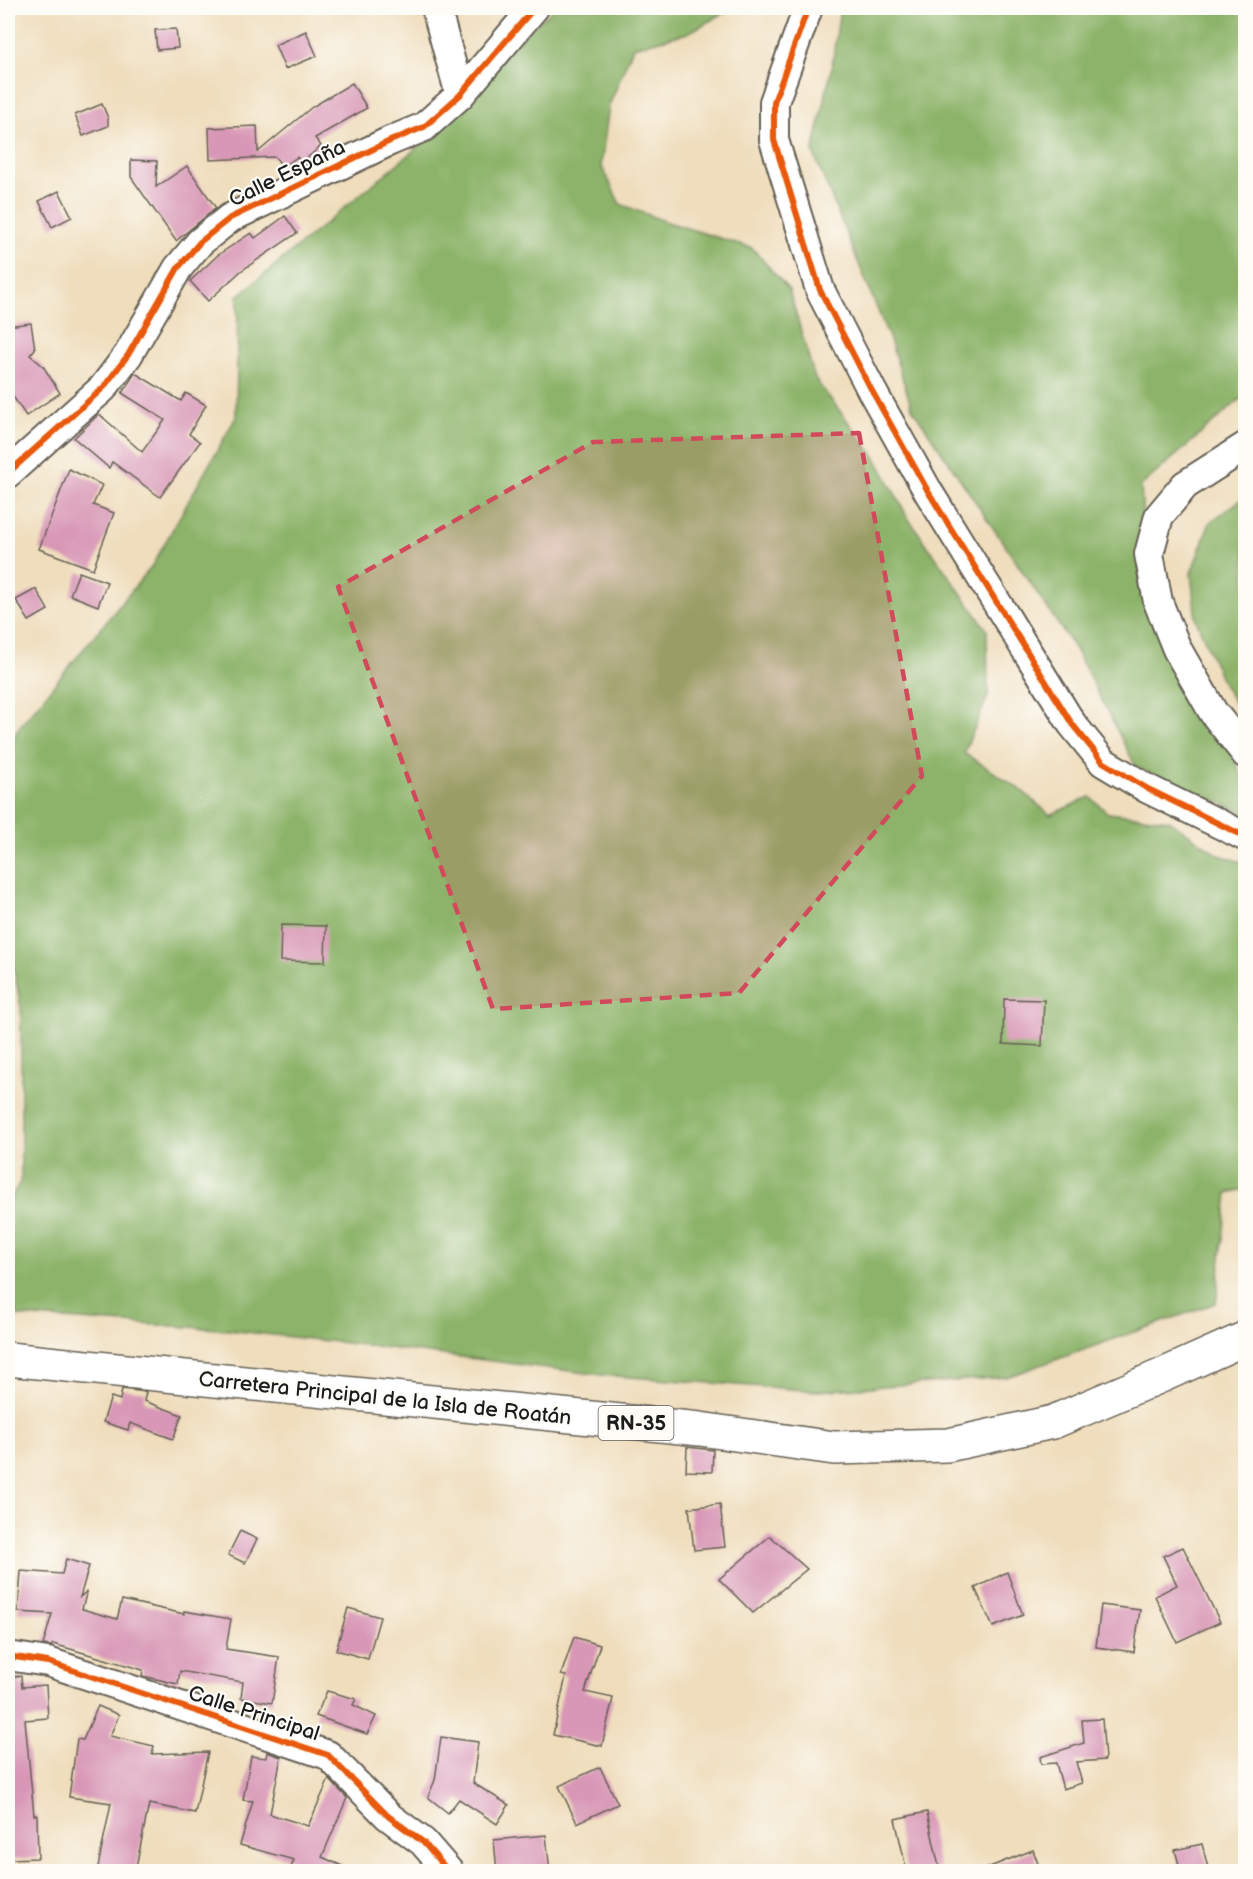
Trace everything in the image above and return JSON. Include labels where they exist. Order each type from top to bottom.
[{"type":"main road","name":"Carretera Principal de la Isla de Roatán","points":[[8,1359],[700,1429],[846,1448],[948,1445],[1053,1422],[1245,1338]]},
{"type":"street","points":[[436,8],[460,95]]},
{"type":"street","name":"Calle España","points":[[8,473],[104,388],[128,355],[178,268],[200,242],[230,218],[424,127],[460,95],[534,8]]},
{"type":"street","points":[[808,8],[774,102],[774,140],[820,290],[872,391],[929,493],[1072,724],[1103,762],[1149,789],[1245,837]]},
{"type":"street","points":[[1245,446],[1185,485],[1159,516],[1149,554],[1158,602],[1177,649],[1213,712],[1245,754]]},
{"type":"street","name":"Calle Principal","points":[[8,1656],[48,1662],[328,1755],[388,1816],[423,1842],[449,1872]]},
{"type":"highlighted area","points":[[859,433],[922,776],[739,993],[493,1009],[338,587],[593,442]]},
{"type":"green space","points":[[555,8],[733,8],[688,33],[633,47],[609,106],[601,165],[620,204],[664,221],[752,248],[789,290],[815,379],[876,458],[908,518],[987,630],[988,696],[964,753],[1020,789],[1050,815],[1090,797],[1108,813],[1169,820],[1219,855],[1245,863],[1245,1189],[1228,1193],[1216,1303],[1007,1377],[818,1391],[602,1375],[219,1329],[18,1316],[8,1292],[8,1203],[21,1180],[21,1008],[8,935],[8,773],[16,731],[152,566],[236,417],[238,296],[437,131],[476,78]]},
{"type":"green space","points":[[840,8],[1245,8],[1245,395],[1141,486],[1149,615],[1232,753],[1245,784],[1245,813],[1136,767],[1075,649],[912,408],[890,340],[813,152],[832,66]]},
{"type":"green space","points":[[1245,497],[1245,718],[1224,686],[1196,620],[1191,573],[1210,522]]},
{"type":"building","points":[[176,29],[178,48],[157,50],[155,30]]},
{"type":"building","points":[[306,31],[317,56],[285,69],[275,45]]},
{"type":"building","points":[[352,83],[367,108],[315,138],[321,146],[301,163],[297,157],[283,167],[275,157],[210,160],[209,128],[257,126],[258,152],[312,107]]},
{"type":"building","points":[[102,104],[108,118],[108,126],[83,136],[75,115]]},
{"type":"building","points":[[131,160],[157,161],[156,187],[187,166],[216,208],[176,241],[131,177]]},
{"type":"building","points":[[59,191],[72,217],[52,227],[39,201]]},
{"type":"building","points":[[285,216],[297,233],[241,271],[208,301],[190,281],[218,255],[251,233],[255,238]]},
{"type":"building","points":[[31,323],[35,349],[30,355],[43,366],[60,393],[26,416],[8,389],[8,326]]},
{"type":"building","points":[[135,373],[181,401],[186,393],[206,405],[189,434],[200,442],[160,497],[112,462],[109,468],[74,438],[99,414],[142,452],[165,420],[122,393]]},
{"type":"building","points":[[69,469],[102,485],[93,505],[114,513],[93,569],[39,549]]},
{"type":"building","points":[[79,572],[107,582],[98,606],[70,595]]},
{"type":"building","points":[[36,589],[48,610],[29,621],[16,600]]},
{"type":"building","points":[[281,925],[326,926],[325,962],[280,961]]},
{"type":"building","points":[[1004,999],[1044,1000],[1042,1046],[1003,1044]]},
{"type":"building","points":[[122,1389],[146,1392],[144,1401],[182,1415],[173,1439],[130,1423],[128,1430],[103,1422],[111,1397],[120,1400]]},
{"type":"building","points":[[687,1447],[713,1450],[712,1472],[686,1471]]},
{"type":"building","points":[[720,1504],[725,1547],[694,1550],[689,1508]]},
{"type":"building","points":[[240,1531],[257,1539],[245,1563],[228,1555]]},
{"type":"building","points":[[770,1536],[807,1569],[753,1613],[719,1579]]},
{"type":"building","points":[[1183,1547],[1220,1622],[1177,1642],[1155,1596],[1177,1585],[1163,1556]]},
{"type":"building","points":[[66,1559],[89,1566],[80,1597],[87,1591],[82,1609],[117,1619],[122,1600],[184,1614],[184,1611],[231,1619],[226,1649],[279,1657],[272,1703],[241,1698],[243,1682],[180,1671],[178,1684],[142,1676],[143,1670],[53,1644],[52,1646],[43,1645],[52,1614],[18,1612],[21,1571],[62,1574]]},
{"type":"building","points":[[1007,1572],[1023,1615],[993,1627],[975,1588]]},
{"type":"building","points":[[1101,1605],[1140,1610],[1134,1652],[1096,1647]]},
{"type":"building","points":[[348,1608],[380,1617],[368,1659],[336,1650]]},
{"type":"building","points":[[574,1637],[600,1645],[585,1692],[613,1698],[602,1746],[553,1735],[566,1676],[561,1675]]},
{"type":"building","points":[[21,1676],[22,1687],[46,1685],[48,1718],[25,1720],[34,1815],[37,1815],[38,1858],[8,1859],[8,1677]]},
{"type":"building","points":[[327,1691],[356,1699],[353,1705],[376,1716],[367,1734],[316,1716]]},
{"type":"building","points":[[98,1706],[119,1715],[110,1736],[154,1746],[152,1754],[208,1752],[195,1813],[149,1804],[135,1872],[97,1872],[111,1803],[69,1797],[77,1739],[83,1740]]},
{"type":"building","points":[[1102,1719],[1105,1760],[1076,1762],[1082,1783],[1063,1789],[1056,1763],[1041,1764],[1040,1757],[1084,1743],[1082,1720]]},
{"type":"building","points":[[441,1737],[478,1742],[473,1783],[509,1805],[497,1824],[459,1799],[448,1813],[428,1797],[435,1780]]},
{"type":"building","points":[[267,1752],[281,1757],[270,1814],[308,1826],[329,1779],[347,1798],[322,1857],[356,1872],[289,1872],[294,1860],[240,1845],[253,1801],[243,1800],[251,1756],[266,1758]]},
{"type":"building","points":[[600,1767],[618,1804],[577,1823],[559,1786]]},
{"type":"building","points":[[927,1812],[939,1867],[919,1872],[907,1872],[895,1819]]},
{"type":"building","points":[[546,1835],[550,1872],[497,1872],[494,1840]]},
{"type":"building","points":[[1202,1844],[1209,1872],[1181,1872],[1175,1850]]},
{"type":"building","points":[[1033,1850],[1041,1872],[983,1872],[982,1870]]},
{"type":"cycle path","points":[[8,473],[103,388],[128,355],[178,268],[200,242],[230,218],[424,127],[460,95],[534,8]]},
{"type":"cycle path","points":[[808,8],[774,102],[774,140],[820,290],[872,391],[929,493],[1072,724],[1103,762],[1148,789],[1246,837]]},
{"type":"cycle path","points":[[8,1656],[48,1662],[328,1755],[388,1816],[423,1842],[449,1872]]}]
